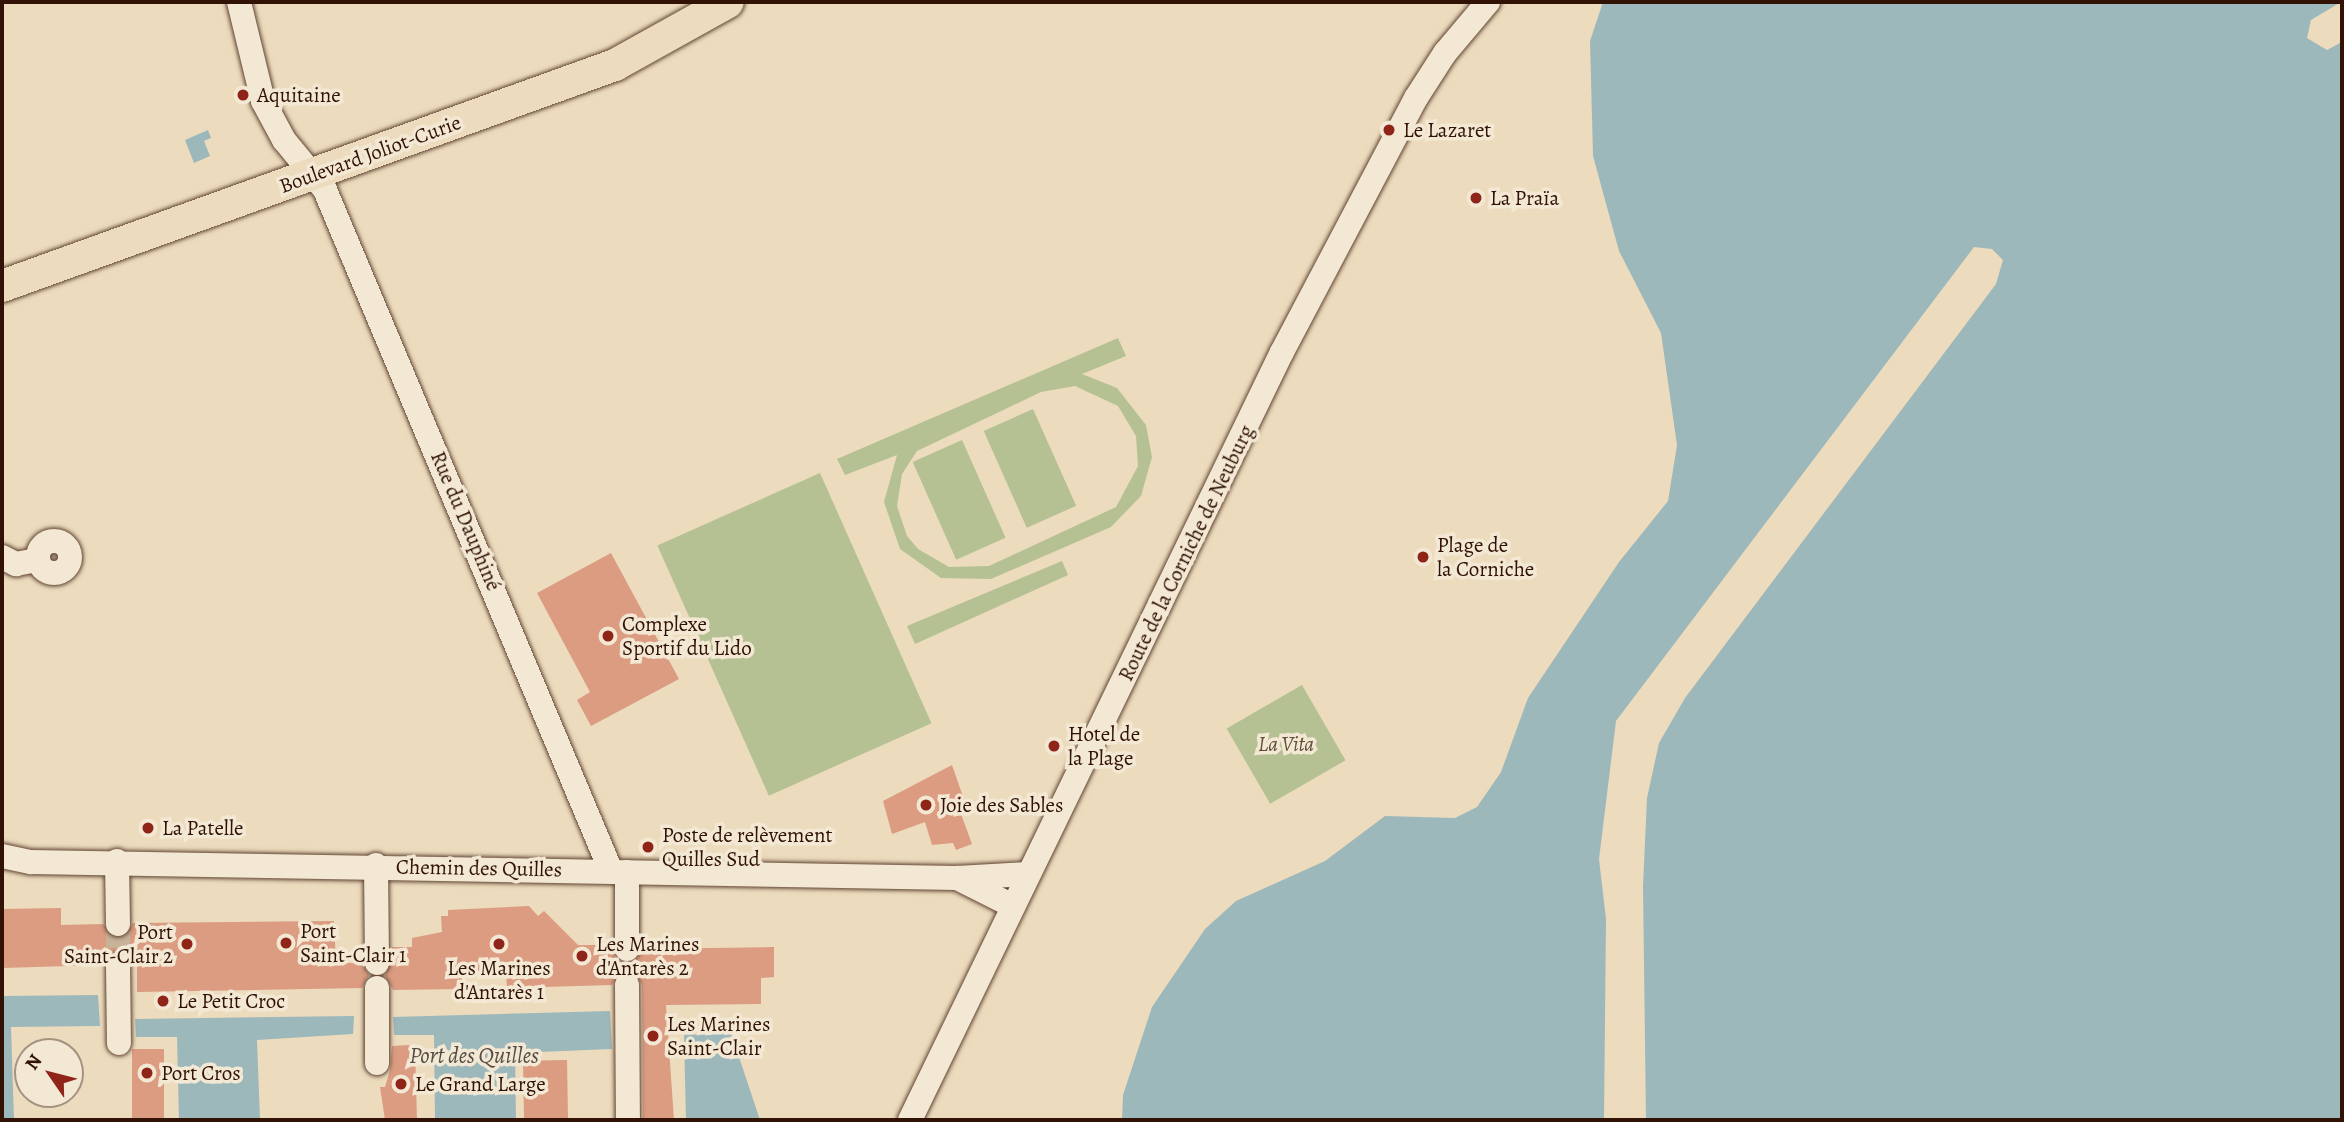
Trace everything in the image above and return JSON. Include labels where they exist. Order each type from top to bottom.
[{"type":"main road","name":"Boulevard Joliot-Curie","points":[[2,286],[615,65],[728,2]]},
{"type":"street","name":"Rue du Dauphiné","points":[[239,2],[263,101],[284,140],[314,174],[573,772],[619,872]]},
{"type":"street","name":"Route de la Corniche de Neuburg","points":[[910,1120],[1282,352],[1379,164],[1445,53],[1488,2]]},
{"type":"street","points":[[2,557],[16,564],[37,560]]},
{"type":"street","name":"Chemin des Quilles","points":[[2,856],[31,862],[376,865],[957,878],[1028,874]]},
{"type":"street","points":[[117,861],[118,924]]},
{"type":"street","points":[[376,865],[377,963]]},
{"type":"street","points":[[619,872],[627,949]]},
{"type":"street","name":"Chemin des Quilles","points":[[957,878],[1013,906]]},
{"type":"street","points":[[118,965],[119,1043]]},
{"type":"street","points":[[627,985],[628,1120]]},
{"type":"street","points":[[377,988],[377,1063]]},
{"type":"green space","points":[[1118,338],[1126,356],[1082,374],[1117,388],[1146,425],[1152,457],[1141,496],[1111,527],[991,579],[941,578],[900,549],[884,502],[897,455],[845,475],[837,459]],"holes":[[[1075,386],[1118,406],[1136,436],[1138,466],[1116,507],[989,566],[949,567],[918,549],[907,536],[897,506],[902,474],[917,451],[1041,392]]]},
{"type":"green space","points":[[1033,409],[1076,506],[1027,528],[984,431]]},
{"type":"green space","points":[[962,440],[1006,538],[956,560],[913,462]]},
{"type":"green space","points":[[820,473],[931,723],[769,796],[657,545]]},
{"type":"green space","points":[[1062,561],[1068,575],[915,644],[907,626]]},
{"type":"green space","name":"La Vita","points":[[1302,685],[1346,760],[1270,804],[1227,729]]},
{"type":"water","points":[[1603,2],[2341,2],[2311,20],[2307,38],[2327,50],[2342,42],[2342,1120],[1122,1120],[1123,1095],[1152,1007],[1205,929],[1236,901],[1325,861],[1385,816],[1455,818],[1477,807],[1501,772],[1528,698],[1619,562],[1668,501],[1677,445],[1661,333],[1619,251],[1593,156],[1590,41]]},
{"type":"water","points":[[208,130],[211,138],[204,141],[210,156],[194,163],[185,140]]},
{"type":"water","points":[[98,995],[100,1026],[11,1027],[14,1120],[2,1120],[2,996]]},
{"type":"water","name":"Port des Quilles","points":[[610,1011],[612,1049],[515,1053],[516,1120],[435,1120],[434,1035],[394,1035],[393,1017]]},
{"type":"water","name":"Port des Quilles","points":[[354,1016],[353,1034],[257,1040],[260,1120],[179,1120],[177,1037],[136,1037],[135,1019]]},
{"type":"water","points":[[731,1033],[760,1120],[686,1120],[684,1035]]},
{"type":"pier","points":[[1974,247],[1992,249],[2003,260],[1996,284],[1685,698],[1659,743],[1647,798],[1643,886],[1646,1120],[1604,1120],[1606,919],[1599,859],[1616,721]]},
{"type":"building","name":"Complexe Sportif du Lido","points":[[611,553],[679,679],[591,726],[577,700],[590,692],[537,593]]},
{"type":"building","name":"Joie des Sables","points":[[952,765],[968,811],[961,814],[972,844],[956,850],[953,843],[932,845],[925,822],[892,834],[883,801]]},
{"type":"building","points":[[529,906],[538,916],[544,911],[578,945],[612,945],[615,957],[626,964],[635,961],[642,949],[774,947],[774,977],[761,978],[761,1004],[666,1005],[674,1120],[643,1120],[642,985],[634,972],[619,973],[612,985],[507,988],[506,974],[462,975],[462,989],[393,990],[385,976],[392,947],[412,947],[412,938],[442,932],[441,916],[448,916],[448,910]]},
{"type":"building","points":[[61,908],[61,925],[103,924],[118,939],[126,936],[133,923],[334,921],[336,963],[362,963],[369,975],[362,988],[137,992],[137,965],[118,950],[110,953],[103,965],[2,968],[2,909]]},
{"type":"building","name":"Le Grand Large","points":[[409,1045],[415,1048],[417,1120],[385,1120],[380,1087],[385,1087],[390,1070],[392,1046]]},
{"type":"building","name":"Port Cros","points":[[132,1049],[164,1049],[164,1120],[132,1120]]},
{"type":"building","points":[[567,1060],[568,1120],[524,1120],[523,1061]]},
{"type":"tunnel","points":[[118,924],[118,965]]},
{"type":"tunnel","points":[[627,949],[627,985]]},
{"type":"place","name":"Aquitaine","points":[[243,95]]},
{"type":"place","name":"Le Lazaret","points":[[1389,130]]},
{"type":"place","name":"La Praïa","points":[[1476,198]]},
{"type":"place","name":"Plage de la Corniche","points":[[1423,557]]},
{"type":"place","name":"Complexe Sportif du Lido","points":[[608,636]]},
{"type":"place","name":"Hotel de la Plage","points":[[1054,746]]},
{"type":"place","name":"Joie des Sables","points":[[926,805]]},
{"type":"place","name":"La Patelle","points":[[148,828]]},
{"type":"place","name":"Poste de relèvement Quilles Sud","points":[[648,847]]},
{"type":"place","name":"Port Saint-Clair 1","points":[[286,943]]},
{"type":"place","name":"Port Saint-Clair 2","points":[[187,944]]},
{"type":"place","name":"Les Marines d'Antarès 1","points":[[499,944]]},
{"type":"place","name":"Les Marines d'Antarès 2","points":[[582,956]]},
{"type":"place","name":"Le Petit Croc","points":[[163,1001]]},
{"type":"place","name":"Les Marines Saint-Clair","points":[[653,1036]]},
{"type":"place","name":"Port Cros","points":[[147,1073]]},
{"type":"place","name":"Le Grand Large","points":[[401,1084]]}]
